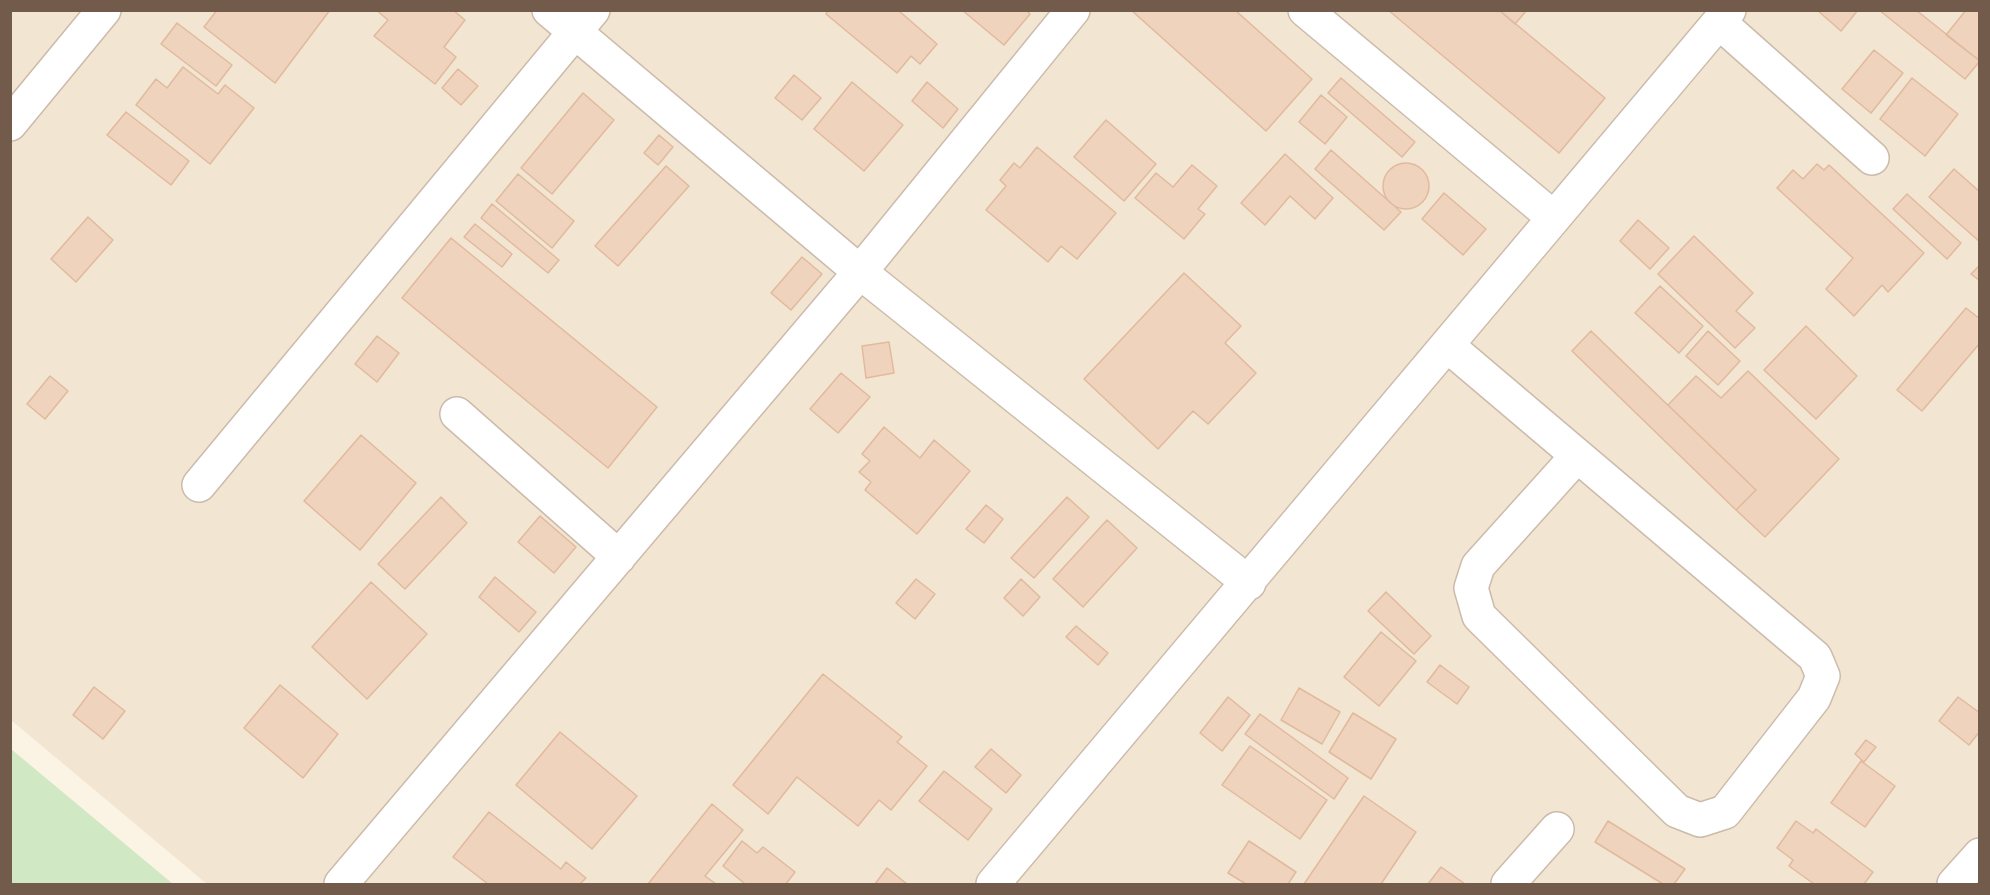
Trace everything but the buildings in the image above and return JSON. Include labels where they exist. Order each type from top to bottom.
[{"type":"street","points":[[10,124],[104,10]]},
{"type":"street","points":[[549,10],[584,21],[860,272],[1249,583]]},
{"type":"street","points":[[341,885],[860,272],[1073,10]]},
{"type":"street","points":[[1305,10],[1554,219]]},
{"type":"street","points":[[993,885],[1724,16],[1872,158]]},
{"type":"street","points":[[199,485],[584,21]]},
{"type":"street","points":[[1448,346],[1815,657],[1822,676],[1814,698],[1725,812],[1700,820],[1677,811],[1479,616],[1471,588],[1478,566],[1577,456]]},
{"type":"street","points":[[457,414],[619,557]]},
{"type":"street","points":[[1508,885],[1557,829]]},
{"type":"street","points":[[1954,885],[1980,855]]},
{"type":"shaded area","points":[[10,11],[1979,11],[1979,884],[207,884],[11,720]]},
{"type":"green space","points":[[11,749],[173,884],[11,884]]}]
